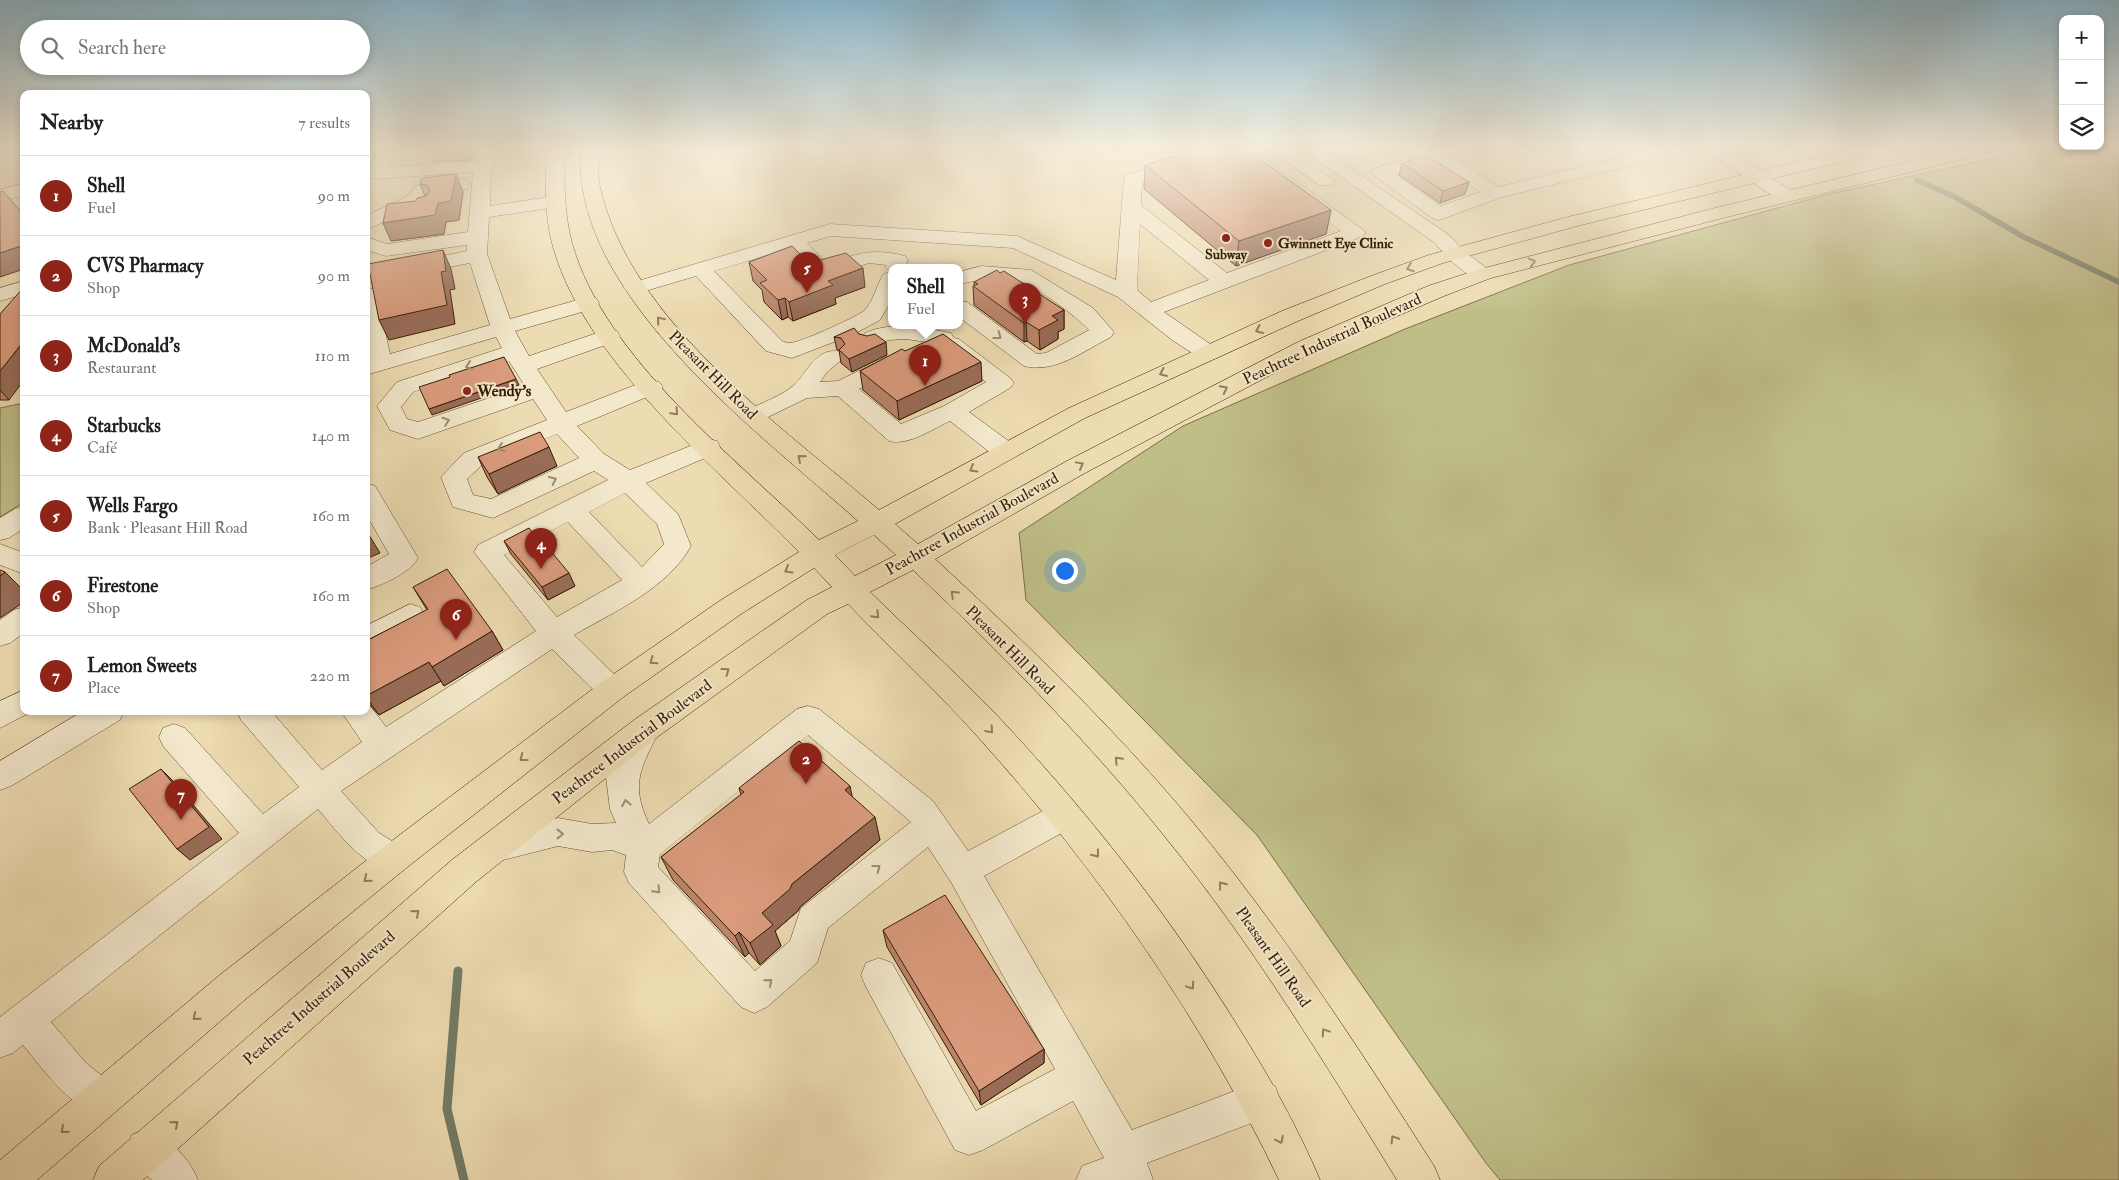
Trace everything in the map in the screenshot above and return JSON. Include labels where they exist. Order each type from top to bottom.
[{"type":"highway","points":[[555,204],[567,259],[588,303],[609,336],[651,387],[708,447],[978,716],[1065,815],[1162,942],[1202,1003],[1261,1100],[1300,1180]]},
{"type":"highway","name":"Pleasant Hill Road","points":[[596,204],[607,238],[635,288],[697,364],[915,556],[1026,664],[1119,761],[1187,840],[1243,912],[1353,1072],[1420,1180]]},
{"type":"highway","name":"Peachtree Industrial Boulevard","points":[[8,1180],[100,1098],[234,986],[392,859],[612,690],[745,597],[815,554],[1085,409],[1208,353],[1378,280],[1456,254],[1575,220],[1640,204]]},
{"type":"highway","name":"Peachtree Industrial Boulevard","points":[[113,1180],[465,870],[645,729],[817,608],[957,536],[1101,453],[1308,346],[1436,291],[1484,274],[1755,204]]},
{"type":"lane","points":[[370,223],[421,204]]},
{"type":"lane","points":[[100,1098],[13,1030],[318,790],[382,744],[554,633],[640,582],[678,546],[669,520],[628,481],[595,460],[562,424],[519,359],[502,328],[478,245],[473,206],[513,204]]},
{"type":"lane","points":[[1149,310],[1356,232],[1310,204]]},
{"type":"lane","points":[[1359,204],[1411,240],[1456,254]]},
{"type":"lane","points":[[1391,204],[1442,239],[1456,254],[1484,274]]},
{"type":"lane","points":[[1425,204],[1439,214],[1465,204]]},
{"type":"lane","points":[[1131,207],[1225,282]]},
{"type":"lane","points":[[1126,292],[1131,207]]},
{"type":"lane","points":[[635,288],[830,230],[1017,242],[1126,292],[1208,353]]},
{"type":"lane","points":[[793,241],[824,272],[867,257],[898,260],[896,264]]},
{"type":"lane","points":[[370,244],[386,250],[478,245]]},
{"type":"lane","points":[[370,260],[478,245]]},
{"type":"lane","points":[[370,276],[478,245]]},
{"type":"lane","points":[[700,269],[774,346],[792,351],[844,330],[872,315],[888,286]]},
{"type":"lane","points":[[963,277],[982,272],[1024,274],[1085,313],[1103,332],[1051,359],[1032,361],[963,310]]},
{"type":"lane","points":[[1085,313],[1126,292]]},
{"type":"lane","points":[[371,367],[588,303]]},
{"type":"lane","points":[[843,388],[898,434],[922,417],[952,411],[974,391],[1002,383],[943,338],[907,332],[884,333],[869,340]]},
{"type":"lane","points":[[539,389],[418,431],[398,424],[389,406],[405,387],[609,336]]},
{"type":"lane","points":[[754,416],[802,391],[843,388],[877,378],[923,352],[943,338]]},
{"type":"lane","points":[[370,352],[371,367],[378,394],[394,401]]},
{"type":"lane","points":[[802,391],[820,367],[834,357]]},
{"type":"lane","points":[[595,460],[492,509],[462,501],[454,477],[473,459],[651,387]]},
{"type":"lane","points":[[952,411],[1005,451]]},
{"type":"lane","points":[[612,690],[554,633],[487,552],[628,481],[708,447]]},
{"type":"lane","points":[[370,499],[405,558],[370,578]]},
{"type":"lane","points":[[571,509],[640,582]]},
{"type":"lane","points":[[0,531],[20,518]]},
{"type":"lane","points":[[0,554],[20,562]]},
{"type":"lane","points":[[370,638],[410,615]]},
{"type":"lane","points":[[0,635],[20,621]]},
{"type":"lane","points":[[0,716],[20,704]]},
{"type":"lane","points":[[0,777],[102,715]]},
{"type":"lane","points":[[255,715],[318,790],[366,843],[392,859]]},
{"type":"lane","points":[[359,715],[382,744]]},
{"type":"lane","points":[[644,848],[808,718],[922,811],[932,825],[963,871],[1079,1077],[1121,1171],[1261,1100]]},
{"type":"lane","points":[[645,729],[622,777],[626,809],[644,848],[641,872],[754,995],[805,951],[813,919],[932,825]]},
{"type":"lane","points":[[174,737],[261,835]]},
{"type":"lane","points":[[963,871],[1065,815]]},
{"type":"lane","points":[[495,846],[558,832],[592,838],[612,836],[644,848]]},
{"type":"lane","points":[[879,975],[969,1136],[1079,1077]]},
{"type":"lane","points":[[146,1149],[172,1171],[178,1180]]},
{"type":"shaded area","points":[[1792,204],[2119,204],[2119,1180],[1500,1180],[1486,1163],[1257,835],[1026,600],[1019,533],[1183,426],[1405,329],[1569,265]]},
{"type":"shaded area","points":[[20,404],[20,504],[0,517],[0,408]]},
{"type":"building","points":[[0,204],[14,204],[20,210],[20,246],[0,253]]},
{"type":"building","points":[[387,204],[438,204],[435,215],[383,223]]},
{"type":"building","points":[[1193,204],[1323,204],[1331,210],[1239,241]]},
{"type":"building","points":[[792,246],[809,263],[846,253],[863,268],[828,281],[833,285],[789,302],[785,298],[778,300],[760,283],[767,280],[749,262]]},
{"type":"building","points":[[443,250],[446,271],[441,272],[447,305],[379,320],[370,274],[370,264]]},
{"type":"building","points":[[997,270],[1000,273],[1004,271],[1064,310],[1052,316],[1058,320],[1039,330],[1026,322],[1024,323],[973,286],[978,284],[974,282]]},
{"type":"building","points":[[20,292],[20,346],[0,371],[0,314]]},
{"type":"building","points":[[854,328],[859,334],[867,336],[875,334],[886,342],[849,359],[839,350],[845,344],[841,338],[834,337]]},
{"type":"building","points":[[943,334],[981,362],[897,401],[860,371],[902,349],[905,351]]},
{"type":"building","name":"Wendy's","points":[[504,357],[516,379],[429,409],[419,387]]},
{"type":"building","points":[[540,432],[549,447],[489,474],[478,457]]},
{"type":"building","points":[[529,528],[569,573],[542,587],[504,541]]},
{"type":"building","points":[[447,569],[492,631],[432,667],[429,662],[370,694],[370,639],[428,609],[413,587]]},
{"type":"building","points":[[799,741],[850,786],[845,790],[875,817],[792,884],[790,889],[762,913],[773,925],[750,943],[739,932],[735,936],[661,857],[744,792],[739,788]]},
{"type":"building","points":[[161,769],[209,827],[177,849],[129,789]]},
{"type":"building","points":[[945,895],[1044,1049],[979,1091],[883,930]]},
{"type":"waterway","points":[[1967,204],[2024,237],[2119,282]]},
{"type":"waterway","points":[[458,971],[447,1109],[464,1180]]},
{"type":"place","name":"Subway","points":[[1226,238]]},
{"type":"place","name":"Gwinnett Eye Clinic","points":[[1268,243]]},
{"type":"place","name":"Wells Fargo","points":[[807,293]]},
{"type":"place","name":"McDonald's","points":[[1025,324]]},
{"type":"place","name":"Shell","points":[[925,386]]},
{"type":"place","name":"Wendy's","points":[[467,391]]},
{"type":"place","name":"Starbucks","points":[[541,569]]},
{"type":"place","name":"Firestone","points":[[456,640]]},
{"type":"place","name":"CVS Pharmacy","points":[[806,784]]},
{"type":"place","name":"Lemon Sweets","points":[[181,820]]}]
